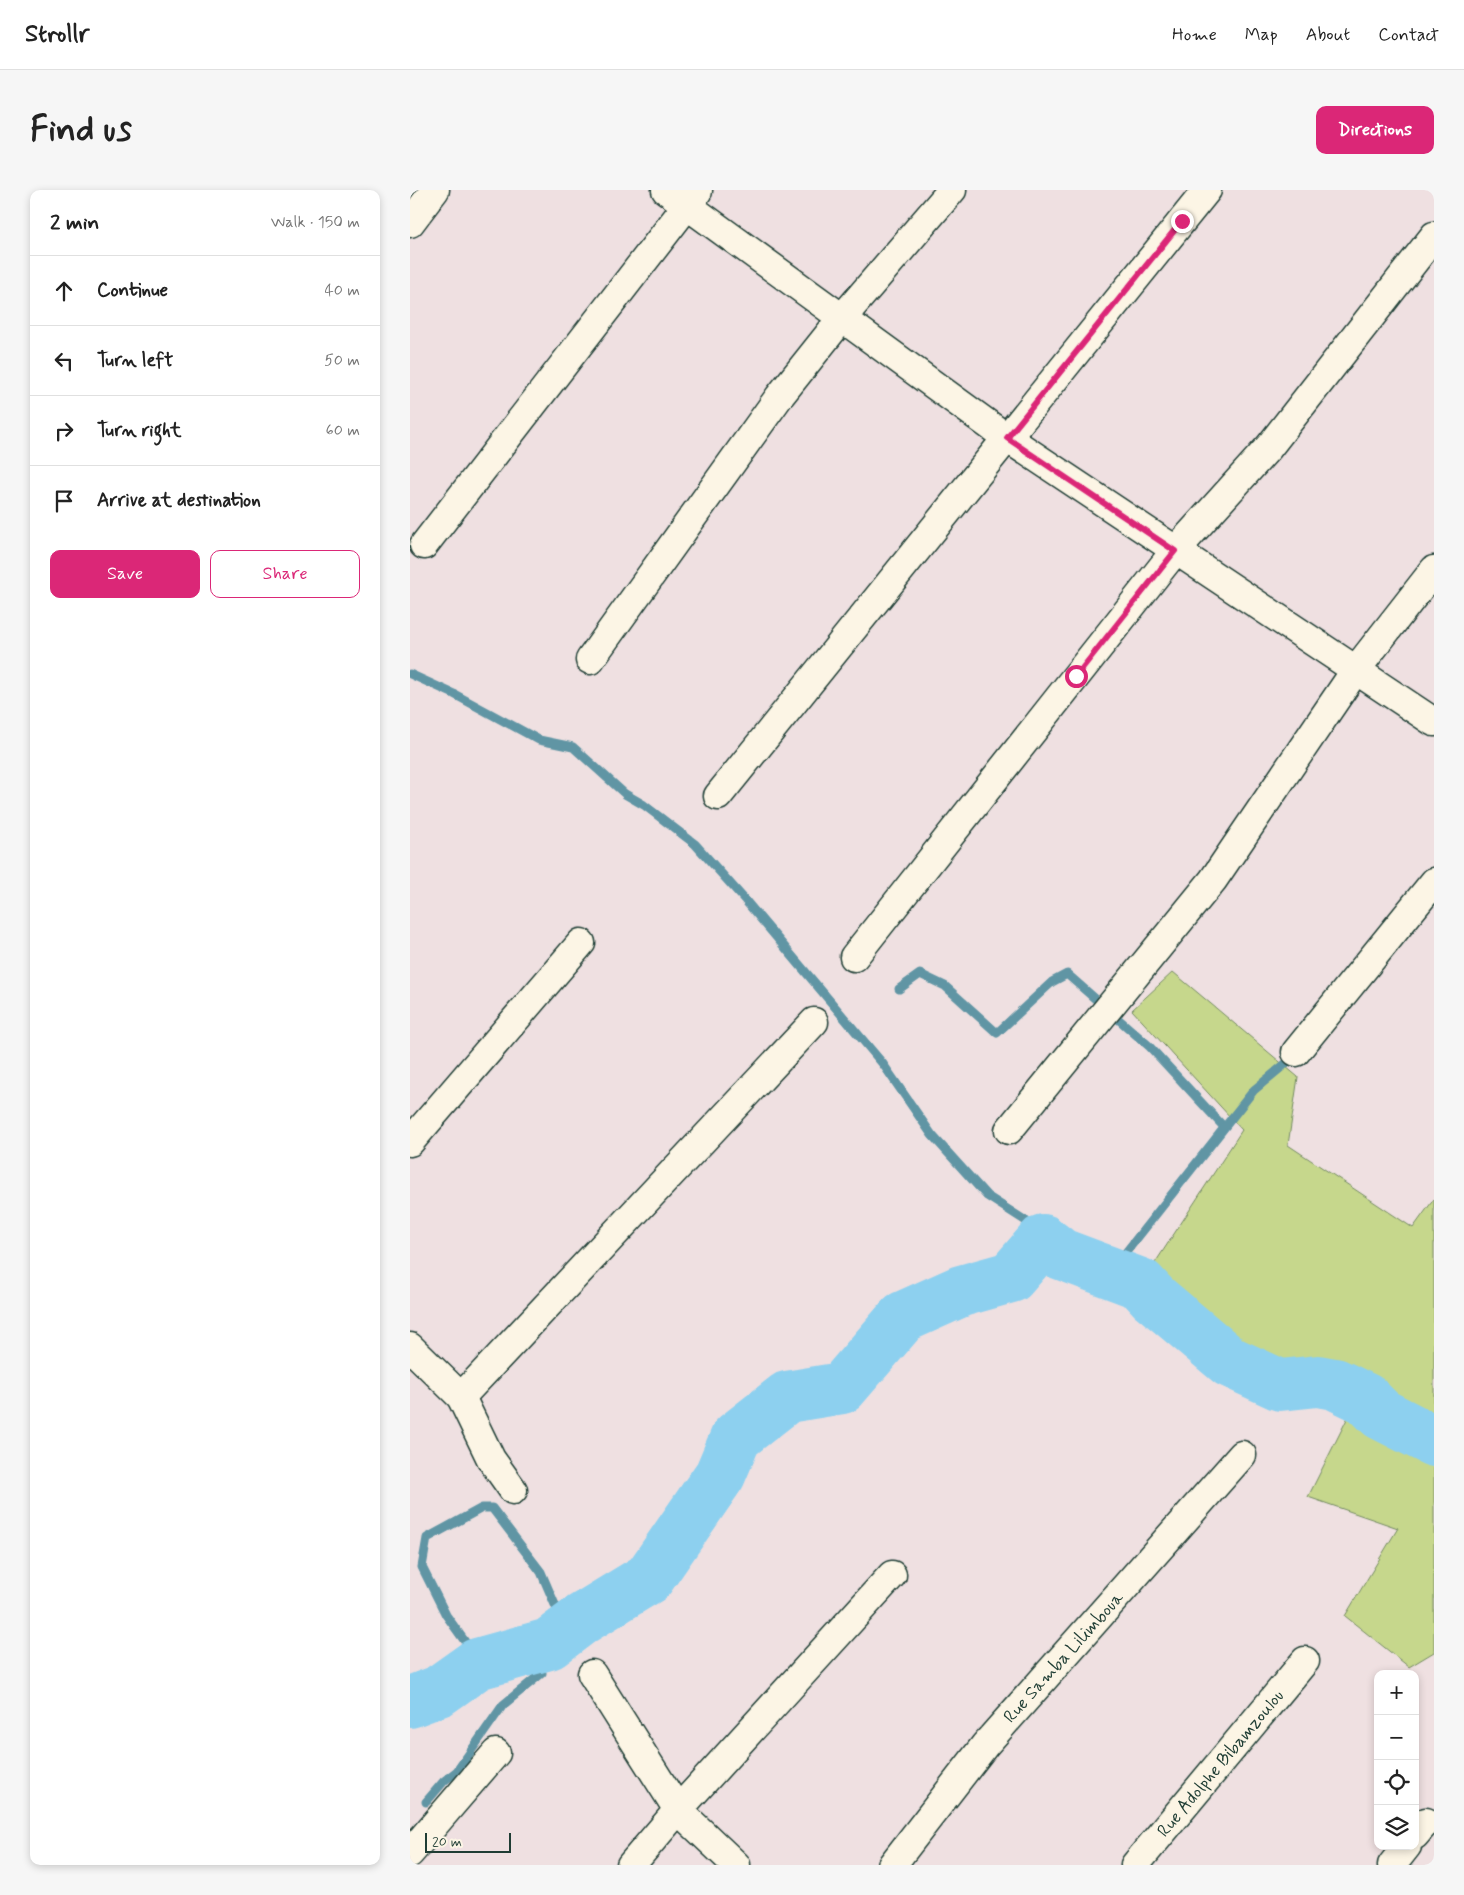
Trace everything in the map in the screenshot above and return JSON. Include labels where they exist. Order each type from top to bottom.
[{"type":"street","points":[[410,222],[435,190]]},
{"type":"street","points":[[590,660],[779,397],[842,318],[952,190]]},
{"type":"street","points":[[718,796],[1207,190]]},
{"type":"street","points":[[424,545],[684,195],[842,318],[1007,438],[1434,722]]},
{"type":"street","points":[[854,957],[1175,551],[1268,447],[1434,236]]},
{"type":"street","points":[[1009,1130],[1213,880],[1355,671],[1434,570]]},
{"type":"street","points":[[1296,1052],[1434,882]]},
{"type":"street","points":[[410,1142],[581,943]]},
{"type":"street","points":[[461,1397],[814,1022]]},
{"type":"street","points":[[410,1347],[461,1397],[491,1459],[513,1490]]},
{"type":"street","name":"Rue Samba Lilimboua","points":[[892,1865],[985,1745],[1242,1455]]},
{"type":"street","points":[[630,1865],[892,1575]]},
{"type":"street","name":"Rue Adolphe Bibamzoulou","points":[[1135,1865],[1305,1662]]},
{"type":"street","points":[[592,1674],[678,1810],[736,1865]]},
{"type":"street","points":[[410,1853],[496,1753]]},
{"type":"street","points":[[1392,1865],[1404,1850]]},
{"type":"green space","points":[[1173,972],[1298,1077],[1288,1145],[1413,1228],[1434,1199],[1434,1652],[1409,1667],[1345,1616],[1398,1528],[1308,1497],[1351,1411],[1138,1289],[1242,1130],[1132,1010]]},
{"type":"waterway","points":[[410,674],[454,694],[539,740],[573,747],[625,794],[644,805],[695,844],[745,900],[883,1064],[932,1135],[987,1196],[1054,1239]]},
{"type":"waterway","points":[[899,989],[920,974],[945,986],[997,1033],[1052,982],[1067,974],[1149,1046],[1223,1126]]},
{"type":"waterway","points":[[1119,1261],[1254,1090],[1296,1055]]},
{"type":"waterway","points":[[410,1702],[439,1691],[477,1664],[549,1644],[582,1619],[649,1578],[720,1475],[736,1437],[787,1397],[842,1388],[903,1317],[961,1291],[1011,1277],[1043,1240],[1061,1254],[1141,1284],[1153,1297],[1230,1362],[1280,1385],[1318,1381],[1335,1384],[1366,1399],[1381,1414],[1434,1441]]},
{"type":"waterway","points":[[476,1657],[446,1615],[422,1567],[427,1538],[482,1508],[492,1508],[541,1572],[565,1628]]},
{"type":"waterway","points":[[426,1802],[444,1781],[457,1771],[503,1705],[542,1673],[540,1668],[544,1663],[545,1651]]},
{"type":"route","points":[[1076,676],[1175,551],[1007,438],[1182,221]]}]
